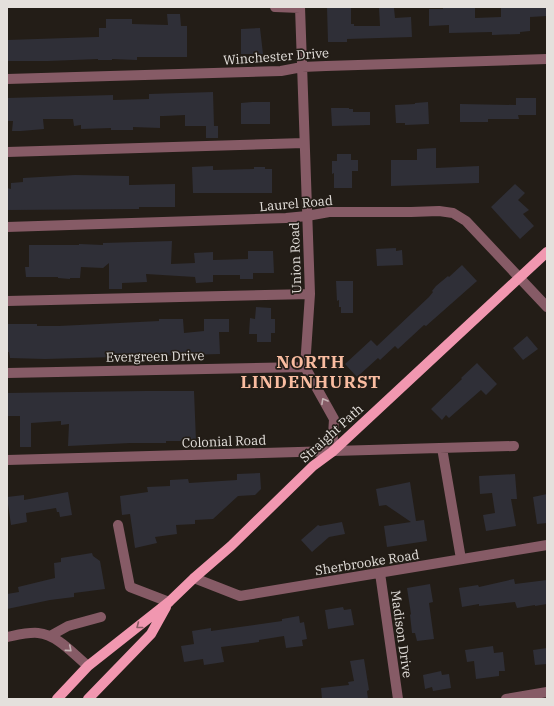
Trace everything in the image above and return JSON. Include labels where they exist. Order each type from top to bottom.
[{"type":"main road","name":"Straight Path","points":[[57,699],[88,666],[169,602],[194,578],[232,546],[313,466],[332,452],[547,252]]},
{"type":"main road","name":"Straight Path","points":[[88,699],[151,634],[169,602]]},
{"type":"main road","points":[[96,699],[109,676]]},
{"type":"street","points":[[275,7],[300,7]]},
{"type":"street","name":"Union Road","points":[[300,7],[310,294],[305,367]]},
{"type":"street","name":"Winchester Drive","points":[[7,79],[281,71],[302,67],[547,59]]},
{"type":"street","points":[[7,152],[304,143]]},
{"type":"street","name":"Laurel Road","points":[[7,228],[278,219],[329,212],[439,211],[453,213],[466,221],[520,277],[547,308]]},
{"type":"street","points":[[7,301],[310,294]]},
{"type":"street","points":[[305,367],[334,419],[332,452]]},
{"type":"street","name":"Evergreen Drive","points":[[7,373],[305,367]]},
{"type":"street","name":"Colonial Road","points":[[7,460],[514,446]]},
{"type":"street","points":[[442,448],[461,559]]},
{"type":"street","points":[[118,525],[130,587],[169,602]]},
{"type":"street","name":"Sherbrooke Road","points":[[194,578],[240,596],[547,545]]},
{"type":"street","name":"Madison Drive","points":[[380,573],[398,699]]},
{"type":"street","points":[[50,636],[68,626],[100,617]]},
{"type":"street","points":[[7,637],[37,632],[50,636],[56,639],[88,666]]},
{"type":"street","points":[[506,699],[547,692]]},
{"type":"building","points":[[327,7],[351,7],[351,24],[354,24],[354,26],[380,26],[379,8],[394,8],[395,18],[411,17],[412,37],[347,39],[347,42],[328,42]]},
{"type":"building","points":[[443,7],[475,7],[475,18],[501,17],[501,8],[547,7],[547,16],[530,17],[530,31],[520,32],[520,34],[492,35],[492,32],[449,33],[449,25],[429,26],[429,9],[443,9]]},
{"type":"building","points":[[167,14],[180,14],[181,26],[187,26],[187,57],[137,57],[137,60],[98,59],[7,61],[7,40],[99,37],[99,28],[106,28],[106,19],[132,19],[132,24],[168,25]]},
{"type":"building","points":[[260,28],[263,54],[241,54],[241,29]]},
{"type":"building","points":[[213,92],[214,126],[185,126],[185,115],[160,116],[160,128],[133,127],[133,130],[111,130],[111,128],[81,129],[81,125],[74,126],[73,119],[43,119],[44,129],[12,131],[13,121],[7,121],[7,98],[113,95],[113,100],[149,99],[149,94]]},
{"type":"building","points":[[516,98],[536,98],[536,115],[518,115],[519,119],[488,119],[488,122],[460,122],[460,104],[516,105]]},
{"type":"building","points":[[270,102],[270,124],[241,124],[241,103]]},
{"type":"building","points":[[428,102],[429,124],[405,125],[405,123],[396,123],[395,105]]},
{"type":"building","points":[[331,108],[349,108],[353,109],[353,112],[370,112],[370,125],[332,126]]},
{"type":"building","points":[[206,126],[218,126],[218,138],[206,138]]},
{"type":"building","points":[[436,148],[436,168],[479,166],[479,183],[391,186],[391,160],[417,160],[417,149]]},
{"type":"building","points":[[337,154],[351,154],[351,160],[358,160],[358,171],[352,171],[352,188],[334,188],[332,161],[337,161]]},
{"type":"building","points":[[213,166],[213,170],[254,169],[254,167],[265,167],[265,169],[272,169],[272,193],[193,193],[192,167]]},
{"type":"building","points":[[75,175],[129,176],[129,185],[175,184],[175,207],[139,207],[139,209],[7,210],[7,188],[11,189],[11,183],[23,182],[23,178]]},
{"type":"building","points":[[515,184],[525,193],[518,200],[529,210],[523,214],[534,226],[520,239],[491,207]]},
{"type":"building","points":[[172,241],[171,264],[195,263],[194,253],[213,252],[213,260],[248,259],[248,251],[273,251],[274,273],[253,273],[253,279],[240,279],[240,275],[213,275],[213,282],[196,283],[195,277],[146,274],[147,282],[122,283],[122,289],[109,289],[109,263],[103,268],[81,267],[80,278],[26,277],[25,267],[29,267],[29,245],[103,245],[103,243]]},
{"type":"building","points":[[396,248],[396,251],[402,250],[403,265],[377,266],[376,249]]},
{"type":"building","points":[[462,265],[477,281],[426,326],[424,325],[398,349],[395,346],[380,360],[378,358],[357,377],[345,364],[371,340],[377,346],[429,297],[436,286]]},
{"type":"building","points":[[336,281],[353,281],[353,313],[341,313],[339,300],[337,301]]},
{"type":"building","points":[[256,307],[271,308],[271,319],[275,319],[275,333],[271,333],[271,342],[257,342],[257,334],[249,334],[250,318],[255,319]]},
{"type":"building","points":[[159,319],[183,319],[184,333],[204,331],[204,319],[229,319],[229,332],[219,332],[220,354],[45,359],[10,358],[9,352],[7,352],[7,324],[59,326],[159,321]]},
{"type":"building","points":[[527,336],[538,349],[523,360],[513,348]]},
{"type":"building","points":[[477,363],[497,384],[486,395],[481,390],[449,418],[446,415],[442,420],[431,409]]},
{"type":"building","points":[[194,391],[196,441],[68,446],[69,424],[61,425],[61,421],[31,423],[31,447],[20,447],[20,416],[7,416],[7,393]]},
{"type":"building","points":[[260,473],[261,489],[255,495],[238,496],[213,519],[195,520],[195,524],[176,525],[177,534],[155,537],[157,543],[135,548],[130,514],[122,515],[120,496],[148,492],[147,487],[170,486],[170,480],[188,479],[189,483],[237,480],[237,474]]},
{"type":"building","points":[[515,474],[517,499],[511,499],[516,526],[486,531],[483,515],[495,513],[492,493],[480,494],[479,476]]},
{"type":"building","points":[[410,482],[416,521],[424,520],[427,541],[387,547],[384,526],[411,522],[386,505],[379,506],[376,489]]},
{"type":"building","points":[[68,492],[72,515],[60,517],[56,508],[26,513],[27,522],[11,525],[7,497],[24,495],[24,500]]},
{"type":"building","points":[[547,494],[547,523],[537,524],[533,497]]},
{"type":"building","points":[[342,522],[345,534],[329,537],[312,552],[301,540],[318,525],[320,526]]},
{"type":"building","points":[[92,553],[93,556],[100,561],[105,589],[74,593],[74,597],[50,600],[7,609],[7,594],[19,592],[18,587],[55,578],[54,563],[61,562],[61,558]]},
{"type":"building","points":[[514,579],[515,584],[547,580],[547,604],[517,608],[515,602],[479,606],[479,604],[462,607],[459,588],[478,585],[479,587]]},
{"type":"building","points":[[430,584],[433,602],[429,603],[434,639],[417,641],[415,633],[412,633],[407,588]]},
{"type":"building","points":[[343,607],[344,610],[351,609],[354,625],[328,629],[325,610]]},
{"type":"building","points":[[299,616],[300,623],[304,622],[307,639],[302,640],[303,646],[286,648],[284,636],[259,640],[259,642],[221,647],[224,662],[204,665],[203,659],[184,662],[181,646],[194,644],[192,631],[211,628],[211,631],[282,621],[282,619]]},
{"type":"building","points":[[493,646],[494,653],[503,652],[505,671],[499,671],[499,676],[476,679],[474,661],[467,662],[465,650]]},
{"type":"building","points":[[547,648],[547,664],[535,665],[533,650]]},
{"type":"building","points":[[364,659],[369,690],[367,691],[368,699],[322,699],[321,688],[349,685],[348,682],[354,681],[350,661]]},
{"type":"building","points":[[441,671],[442,675],[449,674],[451,688],[433,691],[432,687],[425,689],[423,675]]},
{"type":"district","name":"NORTH LINDENHURST","points":[[311,372]]}]
